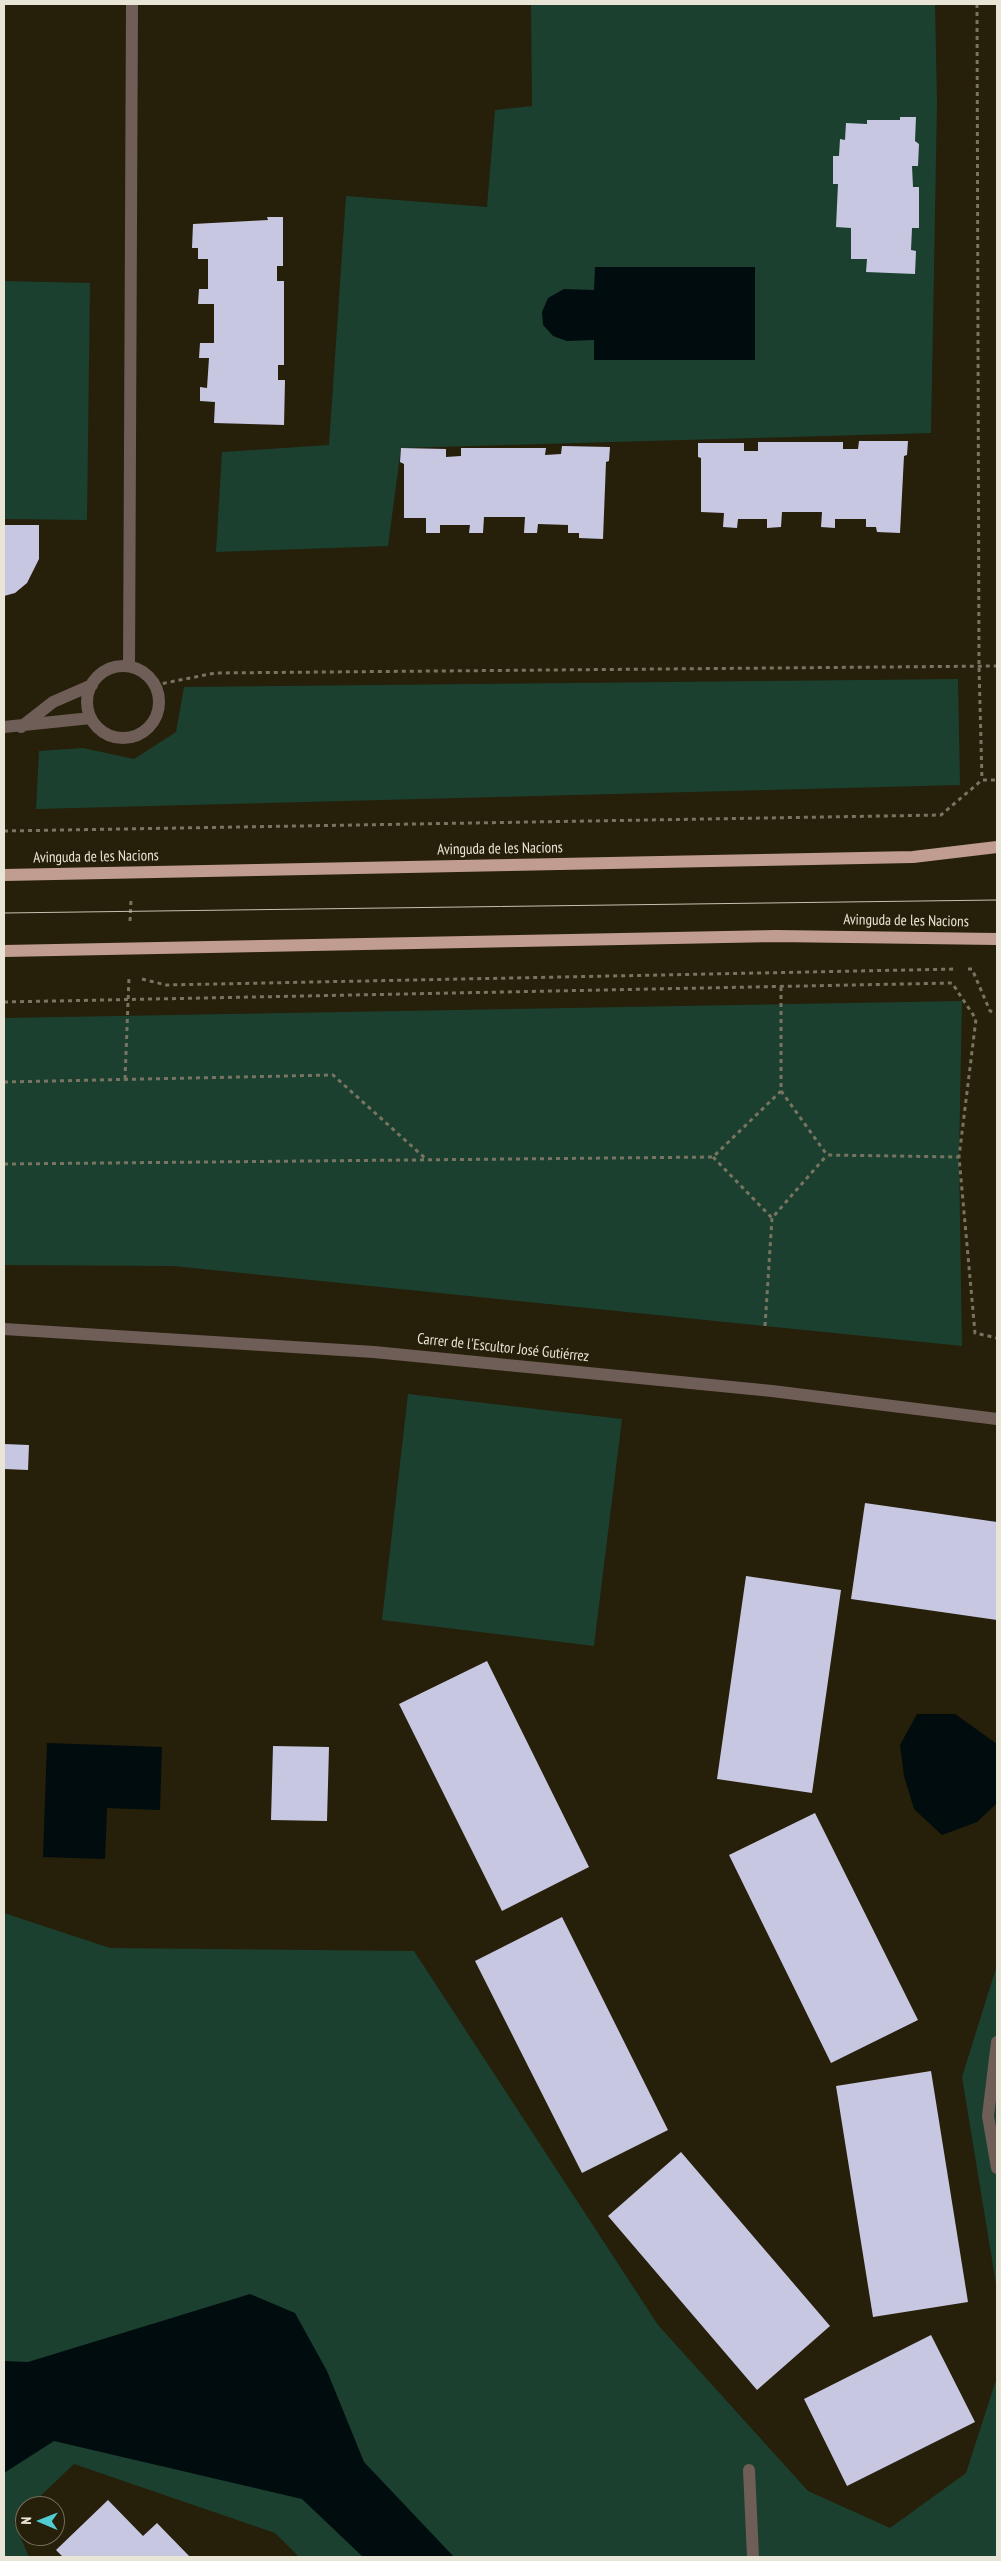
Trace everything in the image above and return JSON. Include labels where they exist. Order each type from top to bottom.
[{"type":"main road","name":"Avinguda de les Nacions","points":[[4,875],[912,857],[997,847]]},
{"type":"main road","name":"Avinguda de les Nacions","points":[[4,951],[776,936],[997,939]]},
{"type":"street","points":[[129,666],[132,4]]},
{"type":"street","points":[[20,727],[53,702],[92,685],[107,669],[129,666],[148,676],[155,685],[159,696],[158,707],[148,727],[140,734],[129,737],[117,737],[98,727],[91,718],[88,707],[92,685]]},
{"type":"street","points":[[4,727],[20,727],[91,718]]},
{"type":"street","name":"Carrer de l'Escultor José Gutiérrez","points":[[4,1329],[374,1352],[772,1391],[997,1418]]},
{"type":"street","points":[[997,2042],[988,2116],[997,2168]]},
{"type":"street","points":[[749,2470],[753,2557]]},
{"type":"path","points":[[978,4],[979,667],[982,780]]},
{"type":"path","points":[[155,685],[215,673],[997,666]]},
{"type":"path","points":[[4,831],[941,815],[982,780],[997,780]]},
{"type":"path","points":[[121,976],[166,985],[972,970],[990,1012],[997,1013]]},
{"type":"path","points":[[4,1002],[952,983],[976,1019],[959,1157],[975,1333],[997,1338]]},
{"type":"path","points":[[781,987],[781,1091],[827,1155]]},
{"type":"path","points":[[4,1082],[334,1075],[426,1159]]},
{"type":"path","points":[[4,1164],[714,1157],[781,1091]]},
{"type":"path","points":[[765,1326],[772,1218],[827,1155],[959,1157]]},
{"type":"path","points":[[714,1157],[772,1218]]},
{"type":"green space","points":[[531,4],[935,4],[937,103],[931,433],[401,448],[388,546],[216,552],[222,452],[329,445],[346,196],[487,207],[495,110],[532,106]]},
{"type":"green space","points":[[4,281],[90,283],[87,520],[4,519]]},
{"type":"green space","points":[[958,679],[960,785],[36,809],[39,751],[83,748],[134,759],[176,732],[184,687]]},
{"type":"green space","points":[[962,1001],[959,1157],[962,1346],[173,1266],[4,1265],[4,1018]]},
{"type":"green space","points":[[408,1394],[622,1419],[594,1646],[382,1620]]},
{"type":"green space","points":[[4,1913],[110,1948],[414,1951],[658,2325],[808,2491],[890,2528],[966,2473],[997,2377],[997,2557],[299,2557],[275,2533],[74,2464],[40,2496],[15,2496],[15,2546],[24,2546],[29,2557],[4,2557]]},
{"type":"green space","points":[[997,1965],[997,2290],[962,2077]]},
{"type":"shaded area","points":[[595,267],[755,267],[755,360],[594,360],[594,340],[567,341],[553,336],[543,325],[542,312],[548,298],[564,289],[594,290]]},
{"type":"shaded area","points":[[917,1714],[955,1714],[997,1744],[997,1803],[977,1822],[942,1835],[914,1809],[904,1776],[900,1745]]},
{"type":"shaded area","points":[[47,1743],[162,1747],[160,1810],[107,1808],[105,1859],[43,1857]]},
{"type":"shaded area","points":[[250,2294],[295,2313],[327,2371],[364,2462],[454,2557],[363,2557],[302,2499],[54,2441],[4,2473],[4,2361],[28,2362]]},
{"type":"building","points":[[900,117],[916,117],[915,141],[919,144],[918,166],[912,166],[913,187],[919,187],[919,228],[912,228],[911,250],[916,251],[915,274],[866,272],[867,259],[851,259],[851,228],[836,227],[838,184],[833,184],[833,156],[839,156],[840,139],[845,140],[846,123],[867,124],[867,120],[900,120]]},
{"type":"building","points":[[267,217],[283,217],[283,266],[277,266],[277,281],[284,281],[284,365],[278,365],[278,380],[285,380],[284,425],[214,423],[215,402],[200,401],[200,387],[207,388],[209,358],[199,358],[200,343],[214,343],[214,304],[198,304],[199,289],[208,289],[208,259],[198,259],[198,248],[192,248],[193,224],[268,220]]},
{"type":"building","points":[[859,441],[908,441],[907,455],[904,456],[900,533],[877,532],[876,527],[866,527],[866,519],[835,519],[835,528],[821,527],[822,512],[782,512],[781,527],[767,528],[767,519],[738,519],[737,528],[723,527],[724,513],[701,512],[701,458],[698,457],[698,443],[744,443],[744,451],[758,451],[758,442],[843,442],[843,449],[858,449]]},
{"type":"building","points":[[562,446],[610,447],[609,461],[606,462],[603,539],[579,538],[579,533],[568,533],[568,525],[538,524],[537,533],[524,533],[525,517],[484,517],[483,533],[469,533],[470,525],[440,525],[440,533],[426,533],[426,518],[404,518],[404,464],[400,462],[401,448],[446,449],[446,457],[461,456],[461,448],[546,448],[545,455],[561,454]]},
{"type":"building","points":[[4,525],[39,525],[39,559],[27,583],[15,593],[4,596]]},
{"type":"building","points":[[4,1444],[29,1445],[28,1470],[4,1469]]},
{"type":"building","points":[[865,1503],[997,1522],[997,1620],[851,1599]]},
{"type":"building","points":[[746,1576],[841,1590],[812,1793],[717,1779]]},
{"type":"building","points":[[487,1661],[589,1867],[502,1911],[399,1704]]},
{"type":"building","points":[[273,1746],[329,1747],[327,1821],[271,1820]]},
{"type":"building","points":[[815,1813],[918,2020],[831,2063],[729,1855]]},
{"type":"building","points":[[562,1917],[668,2130],[582,2173],[475,1961]]},
{"type":"building","points":[[931,2071],[968,2302],[873,2317],[836,2086]]},
{"type":"building","points":[[681,2152],[830,2326],[757,2390],[608,2216]]},
{"type":"building","points":[[931,2335],[975,2422],[847,2486],[804,2399]]},
{"type":"building","points":[[108,2500],[143,2536],[157,2523],[190,2557],[63,2557],[56,2550],[60,2546],[65,2546],[65,2541]]},
{"type":"tram line","points":[[4,913],[997,900]]}]
